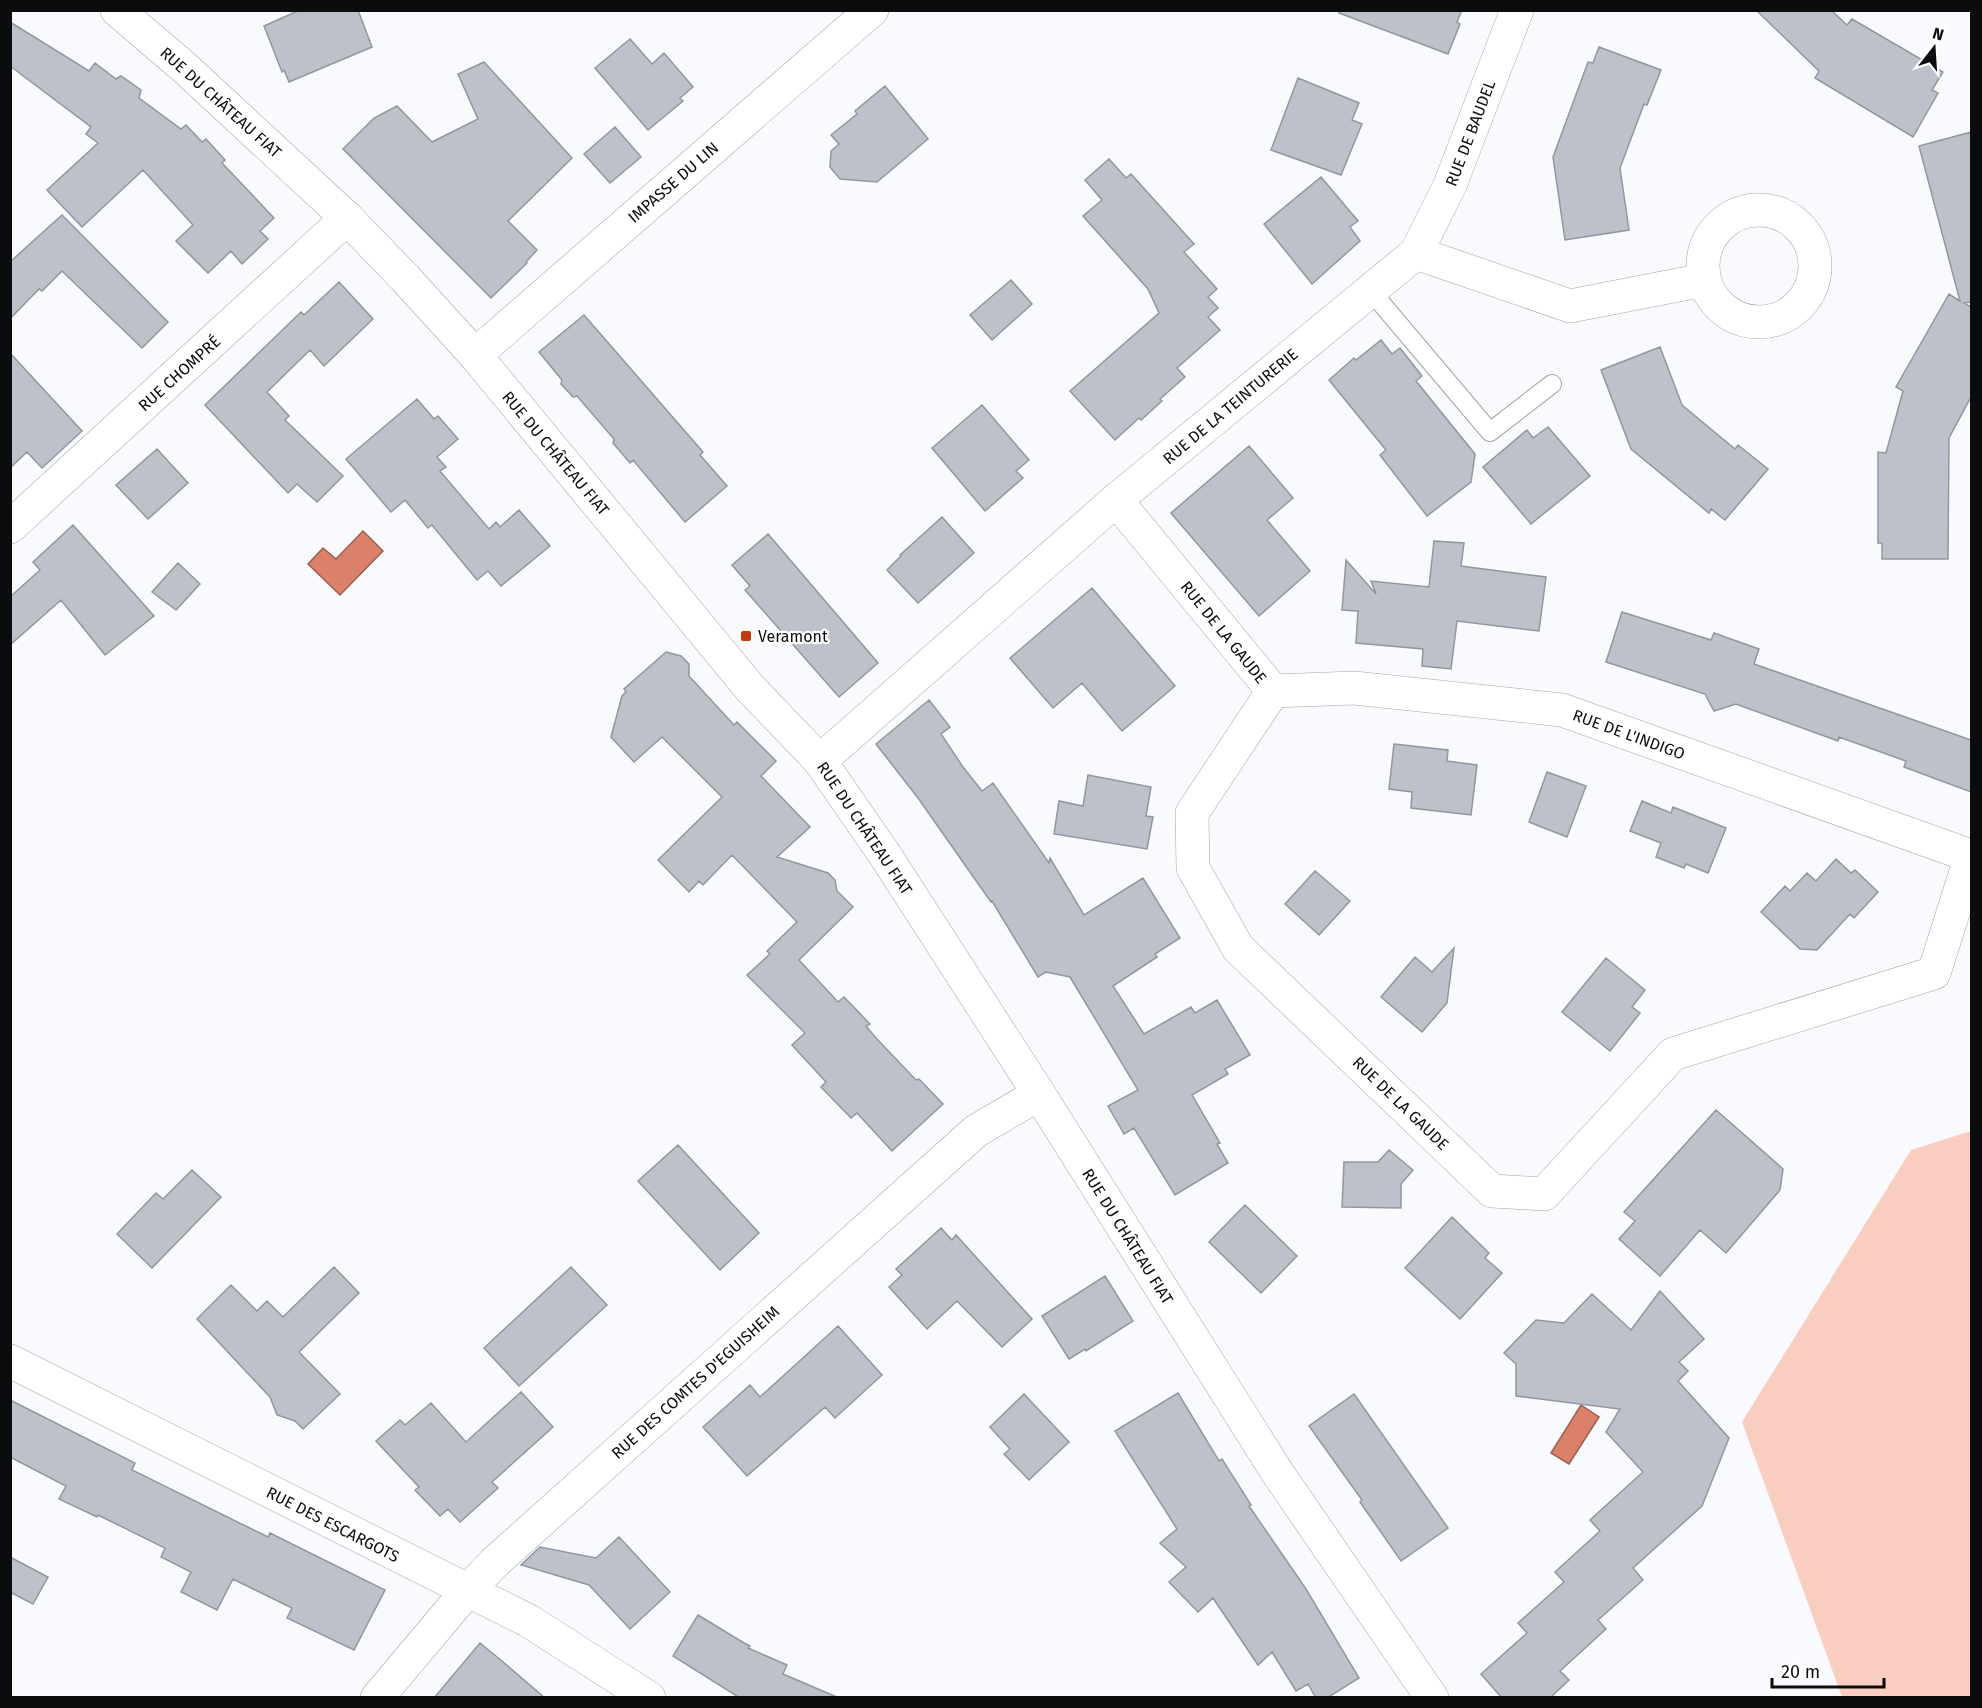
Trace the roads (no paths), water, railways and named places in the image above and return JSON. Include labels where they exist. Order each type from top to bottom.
[{"type":"street","name":"RUE DU CHÂTEAU FIAT","points":[[117,10],[185,68],[347,218],[405,278],[475,355],[750,688],[820,760],[885,855],[1039,1094],[1277,1472],[1423,1695]]},
{"type":"street","name":"IMPASSE DU LIN","points":[[475,355],[872,10]]},
{"type":"street","name":"RUE DE BAUDEL","points":[[1416,253],[1450,185],[1517,10]]},
{"type":"street","name":"RUE CHOMPRÉ","points":[[10,527],[347,218]]},
{"type":"street","points":[[1416,253],[1570,306],[1704,280]]},
{"type":"street","name":"RUE DE LA TEINTURERIE","points":[[820,760],[1116,500],[1416,253]]},
{"type":"street","name":"RUE DE LA GAUDE","points":[[1116,500],[1273,692],[1192,813],[1193,868],[1238,948],[1492,1191],[1544,1194],[1673,1054],[1934,973],[1971,856]]},
{"type":"street","name":"RUE DE L'INDIGO","points":[[1273,692],[1354,688],[1562,711],[1971,856]]},
{"type":"street","name":"RUE DES COMTES D'EGUISHEIM","points":[[377,1698],[467,1591],[494,1563],[976,1131],[1039,1094]]},
{"type":"street","name":"RUE DES ESCARGOTS","points":[[10,1361],[529,1621],[649,1698]]},
{"type":"lane","points":[[1370,290],[1490,432],[1552,384]]},
{"type":"place","name":"Veramont","points":[[746,636]]}]
